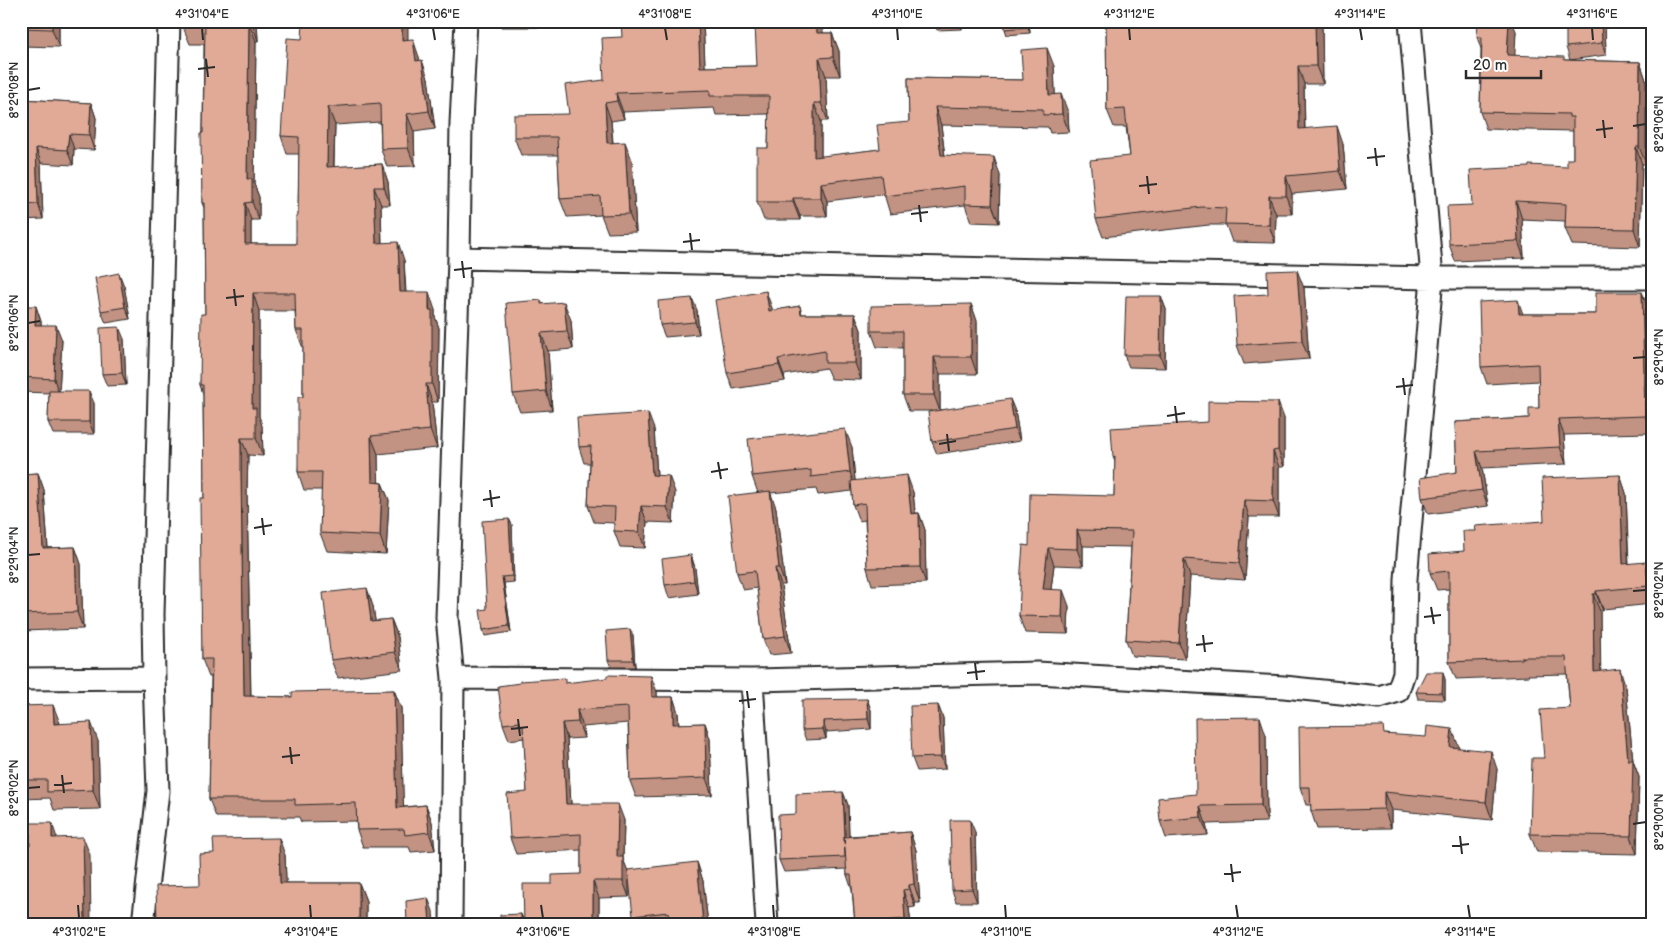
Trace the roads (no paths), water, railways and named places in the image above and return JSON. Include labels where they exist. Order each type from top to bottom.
[{"type":"street","points":[[143,924],[158,791],[153,614],[169,21]]},
{"type":"street","points":[[451,924],[453,678],[448,618],[459,258],[461,123],[466,21]]},
{"type":"street","points":[[453,678],[752,680],[1037,673],[1284,687],[1379,697],[1398,691],[1404,673],[1406,579],[1432,278],[1410,21]]},
{"type":"street","points":[[459,258],[1432,278],[1652,278]]},
{"type":"street","points":[[21,679],[154,678]]},
{"type":"street","points":[[752,680],[767,924]]}]
